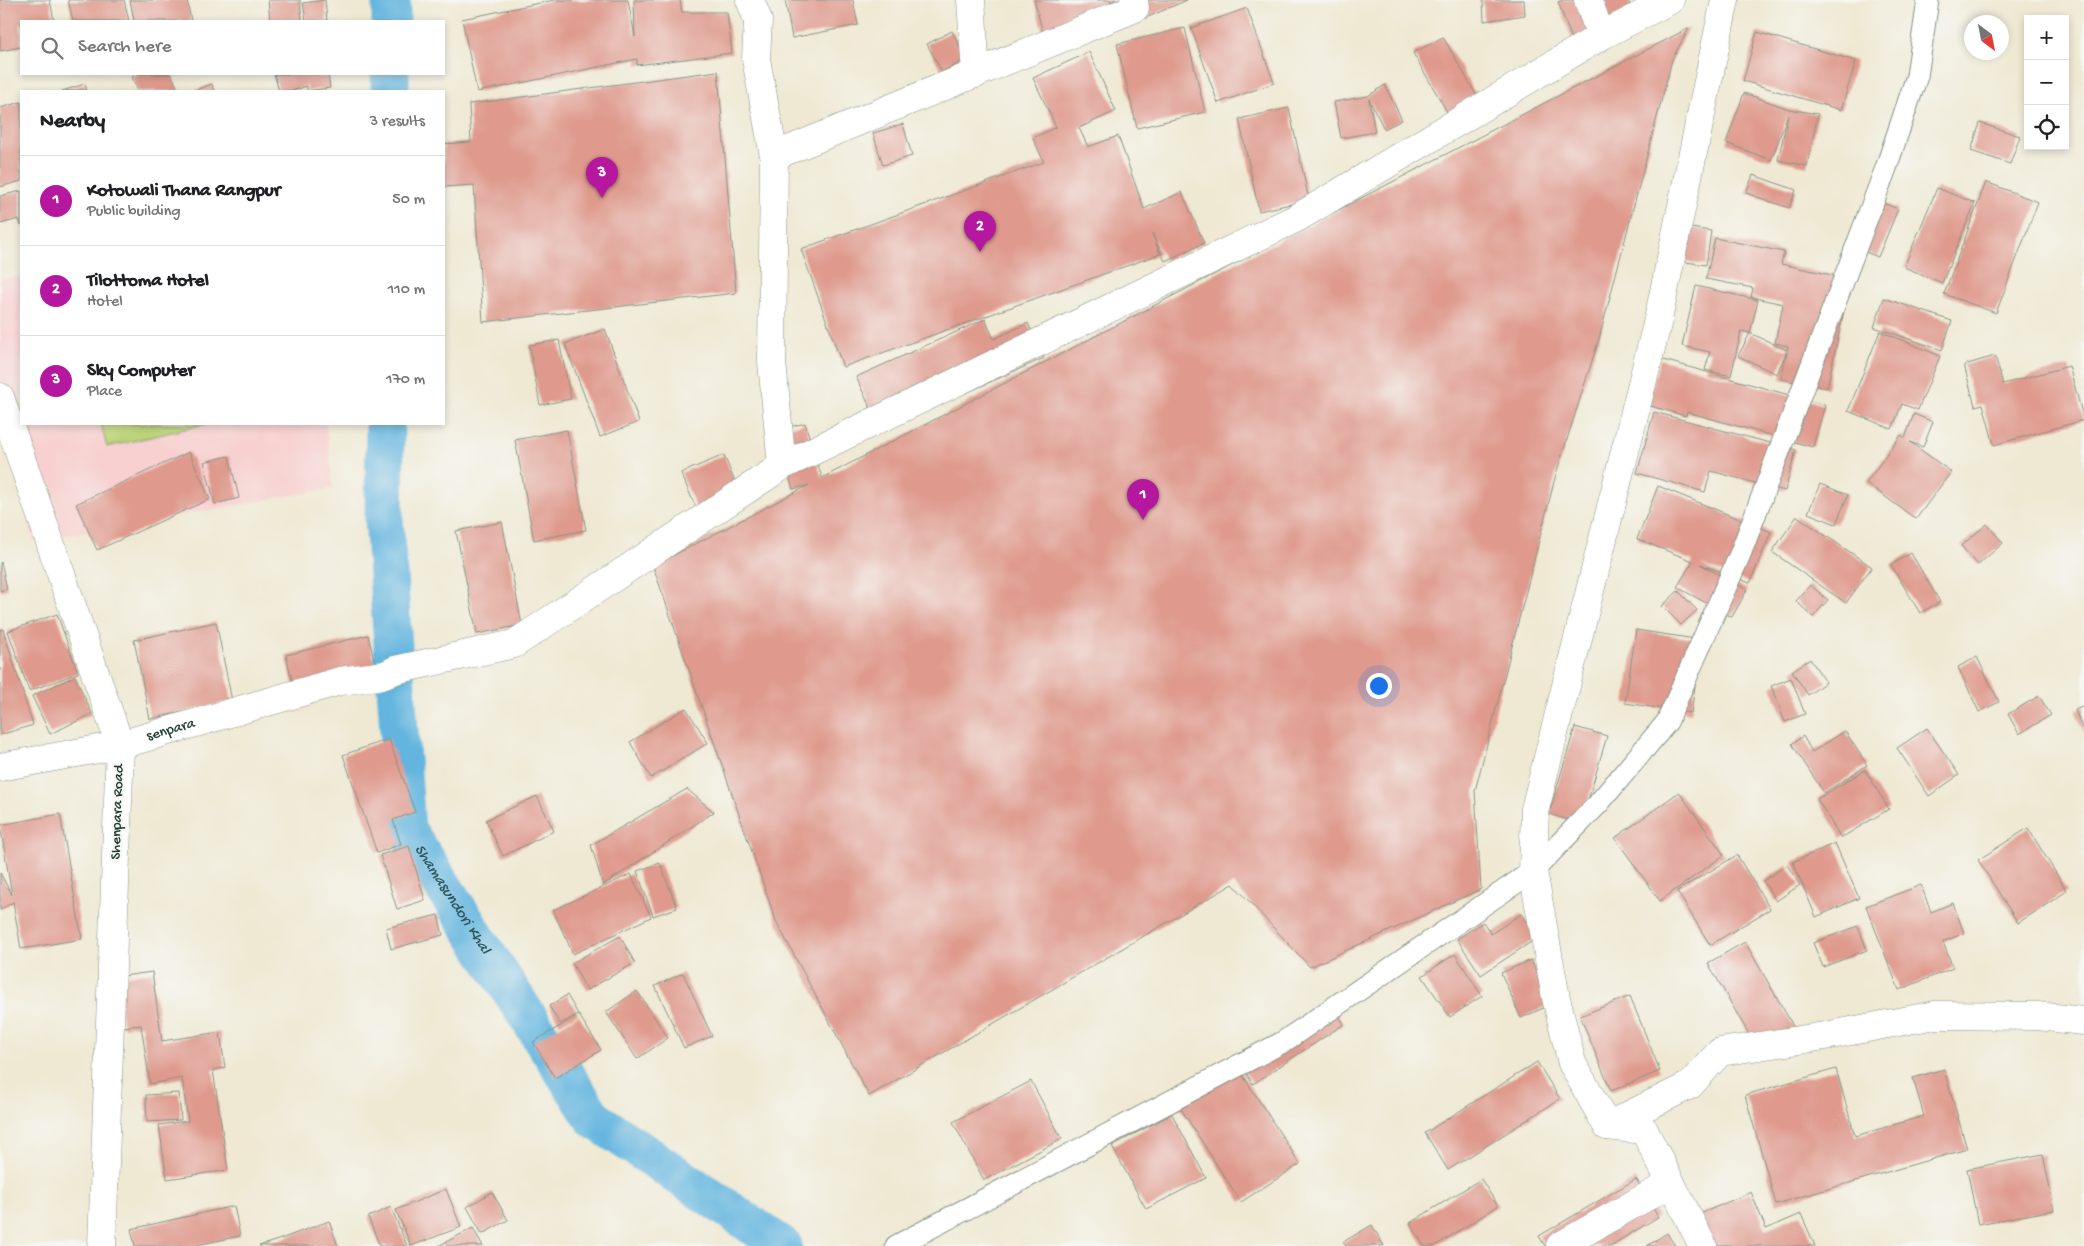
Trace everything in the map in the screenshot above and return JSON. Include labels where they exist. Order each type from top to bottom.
[{"type":"street","points":[[750,0],[758,20],[756,59],[774,156],[772,362],[782,466]]},
{"type":"street","points":[[971,0],[976,74]]},
{"type":"street","points":[[774,156],[1135,8],[1134,0]]},
{"type":"street","points":[[1588,0],[1601,36]]},
{"type":"street","name":"senpara","points":[[0,768],[120,745],[340,681],[386,675],[395,670],[514,644],[782,466],[1297,218],[1601,36],[1670,0]]},
{"type":"street","points":[[1607,1126],[1572,1062],[1556,998],[1533,871],[1535,809],[1658,320],[1725,0]]},
{"type":"street","name":"Shenpara Road","points":[[0,397],[120,745],[102,1246]]},
{"type":"street","points":[[1607,1126],[1690,1085],[1720,1052],[1825,1036],[1935,1015],[2037,1016],[2084,1021]]},
{"type":"street","points":[[1607,1126],[1644,1130],[1703,1246]]},
{"type":"street","points":[[1560,1246],[1671,1183]]},
{"type":"lane","points":[[896,1246],[1283,1042],[1533,871],[1598,804],[1667,722],[1740,552],[1886,168],[1917,76],[1928,0]]},
{"type":"shaded area","points":[[20,276],[20,425],[326,425],[333,488],[34,541],[0,413],[0,279]]},
{"type":"green space","points":[[101,425],[202,425],[107,447]]},
{"type":"building","points":[[0,0],[50,0],[54,20],[20,20],[20,47],[0,51]]},
{"type":"building","points":[[68,0],[124,0],[129,20],[73,20]]},
{"type":"building","points":[[130,0],[187,0],[191,20],[134,20]]},
{"type":"building","points":[[268,0],[300,0],[302,20],[270,20]]},
{"type":"building","points":[[325,0],[327,20],[306,20],[303,3]]},
{"type":"building","points":[[554,0],[628,0],[635,37],[634,0],[680,0],[682,12],[727,12],[732,53],[637,65],[637,59],[477,92],[462,19]]},
{"type":"building","points":[[785,0],[853,0],[858,25],[792,38]]},
{"type":"building","points":[[1034,0],[1111,0],[1115,15],[1044,36]]},
{"type":"building","points":[[1113,0],[1187,0],[1125,27]]},
{"type":"building","points":[[1483,0],[1524,0],[1525,15],[1484,21]]},
{"type":"building","points":[[1563,0],[1628,0],[1637,27],[1576,50],[1558,2]]},
{"type":"building","points":[[1247,8],[1274,83],[1218,103],[1191,28]]},
{"type":"building","points":[[1185,28],[1205,112],[1137,128],[1117,44]]},
{"type":"building","points":[[1689,28],[1672,60],[1599,339],[1556,474],[1475,791],[1481,889],[1310,967],[1233,884],[869,1096],[776,921],[653,566],[809,485],[793,489],[775,431],[805,423],[822,478]]},
{"type":"building","points":[[952,31],[966,59],[942,72],[927,44]]},
{"type":"building","points":[[1757,32],[1856,61],[1841,110],[1743,81]]},
{"type":"building","points":[[1443,37],[1482,105],[1453,122],[1413,53]]},
{"type":"building","points":[[1089,52],[1116,111],[1079,128],[1088,147],[1118,136],[1144,209],[1182,192],[1204,243],[1165,261],[1152,233],[1160,254],[843,367],[801,249],[1044,162],[1033,138],[1056,127],[1033,78]]},
{"type":"building","points":[[718,71],[736,293],[483,322],[474,185],[445,187],[445,144],[471,142],[469,104]]},
{"type":"building","points":[[137,75],[171,75],[179,90],[138,90],[132,77]]},
{"type":"building","points":[[274,75],[328,75],[330,88],[307,90],[307,86],[295,90],[279,90]]},
{"type":"building","points":[[85,84],[87,90],[65,90]]},
{"type":"building","points":[[212,84],[214,90],[195,90]]},
{"type":"building","points":[[1385,85],[1402,120],[1384,129],[1369,99],[1375,132],[1341,138],[1334,102],[1368,96]]},
{"type":"building","points":[[1744,93],[1789,109],[1818,114],[1807,166],[1778,160],[1788,115],[1771,160],[1726,143]]},
{"type":"building","points":[[20,102],[20,181],[0,187],[0,108]]},
{"type":"building","points":[[1289,108],[1309,200],[1259,211],[1239,119]]},
{"type":"building","points":[[1980,123],[2020,136],[2010,164],[1971,151]]},
{"type":"building","points":[[903,124],[912,156],[883,165],[873,133]]},
{"type":"building","points":[[1753,175],[1796,190],[1789,208],[1746,193]]},
{"type":"building","points":[[1986,182],[2038,202],[1996,313],[1944,294]]},
{"type":"building","points":[[1937,188],[1975,203],[1942,283],[1904,267]]},
{"type":"building","points":[[20,191],[20,222],[19,219],[0,224],[0,196]]},
{"type":"building","points":[[1871,198],[1898,209],[1878,257],[1851,246]]},
{"type":"building","points":[[1677,226],[1711,231],[1706,265],[1672,260]]},
{"type":"building","points":[[1715,238],[1784,252],[1781,264],[1851,279],[1827,388],[1781,379],[1787,352],[1777,374],[1738,356],[1750,333],[1787,350],[1788,346],[1775,343],[1783,304],[1751,297],[1753,288],[1706,279]]},
{"type":"building","points":[[1696,286],[1758,300],[1750,333],[1741,331],[1731,376],[1705,370],[1710,352],[1682,346]]},
{"type":"building","points":[[1884,298],[1952,321],[1942,350],[1874,327]]},
{"type":"building","points":[[985,319],[994,339],[1028,323],[1044,358],[881,431],[856,377]]},
{"type":"building","points":[[605,329],[639,422],[600,437],[565,344]]},
{"type":"building","points":[[1880,331],[1940,356],[1918,410],[1902,404],[1892,429],[1848,411]]},
{"type":"building","points":[[559,340],[571,399],[540,405],[529,345]]},
{"type":"building","points":[[1995,356],[2003,384],[2069,366],[2084,420],[1994,445],[1983,404],[1975,406],[1964,365]]},
{"type":"building","points":[[1660,359],[1825,405],[1813,447],[1687,412],[1686,416],[1647,405]]},
{"type":"building","points":[[1654,412],[1796,450],[1785,491],[1711,471],[1705,492],[1637,473]]},
{"type":"building","points":[[1914,414],[1933,422],[1923,447],[1910,442],[1951,472],[1916,519],[1866,483],[1901,435],[1905,438]]},
{"type":"building","points":[[567,430],[586,530],[534,540],[515,440]]},
{"type":"building","points":[[189,452],[210,499],[97,550],[76,504]]},
{"type":"building","points":[[724,455],[738,490],[696,508],[681,473]]},
{"type":"building","points":[[229,456],[239,498],[215,504],[204,462]]},
{"type":"building","points":[[1820,484],[1848,495],[1836,524],[1808,513]]},
{"type":"building","points":[[1658,486],[1771,532],[1750,583],[1700,564],[1747,590],[1732,617],[1677,587],[1693,561],[1637,539]]},
{"type":"building","points":[[1797,516],[1872,567],[1846,603],[1772,552]]},
{"type":"building","points":[[502,522],[522,625],[477,634],[456,531]]},
{"type":"building","points":[[1987,524],[2003,543],[1978,565],[1961,546]]},
{"type":"building","points":[[1911,553],[1940,602],[1920,613],[1891,565]]},
{"type":"building","points":[[0,563],[7,589],[0,591]]},
{"type":"building","points":[[1810,585],[1828,600],[1813,617],[1796,601]]},
{"type":"building","points":[[1678,591],[1697,610],[1681,625],[1662,606]]},
{"type":"building","points":[[57,614],[78,673],[29,691],[8,631]]},
{"type":"building","points":[[216,622],[232,701],[150,719],[134,640]]},
{"type":"building","points":[[3,629],[33,725],[0,735],[0,630]]},
{"type":"building","points":[[1636,630],[1702,640],[1691,713],[1625,703]]},
{"type":"building","points":[[368,635],[377,672],[295,693],[286,655]]},
{"type":"building","points":[[1977,657],[1999,702],[1979,712],[1958,667]]},
{"type":"building","points":[[1810,659],[1826,682],[1808,695],[1792,671]]},
{"type":"building","points":[[75,676],[92,714],[50,734],[32,696]]},
{"type":"building","points":[[1791,678],[1805,714],[1785,722],[1771,686]]},
{"type":"building","points":[[2039,696],[2051,715],[2019,734],[2008,714]]},
{"type":"building","points":[[2084,706],[2084,732],[2075,710]]},
{"type":"building","points":[[686,708],[708,743],[651,778],[630,742]]},
{"type":"building","points":[[1575,727],[1607,736],[1581,824],[1549,814]]},
{"type":"building","points":[[1927,728],[1959,775],[1929,796],[1897,748]]},
{"type":"building","points":[[1845,731],[1867,765],[1824,793],[1792,744],[1803,736],[1812,752]]},
{"type":"building","points":[[389,739],[415,812],[393,820],[401,844],[377,853],[343,755]]},
{"type":"building","points":[[1865,770],[1889,809],[1841,838],[1817,799]]},
{"type":"building","points":[[687,789],[714,812],[603,885],[591,845]]},
{"type":"building","points":[[1679,792],[1724,855],[1660,901],[1615,838]]},
{"type":"building","points":[[537,796],[554,831],[503,856],[486,820]]},
{"type":"building","points":[[60,814],[82,939],[21,949],[13,902],[0,910],[0,873],[12,895],[0,825]]},
{"type":"building","points":[[2028,828],[2067,891],[2018,923],[1978,860]]},
{"type":"building","points":[[1835,843],[1859,898],[1816,917],[1793,862]]},
{"type":"building","points":[[409,846],[425,900],[397,909],[380,855]]},
{"type":"building","points":[[1737,855],[1770,909],[1710,945],[1677,891]]},
{"type":"building","points":[[660,863],[677,908],[653,916],[637,871]]},
{"type":"building","points":[[1787,865],[1800,885],[1776,901],[1763,881]]},
{"type":"building","points":[[631,874],[651,917],[573,954],[553,910]]},
{"type":"building","points":[[1921,885],[1931,912],[1953,903],[1964,933],[1943,942],[1953,968],[1899,990],[1866,906]]},
{"type":"building","points":[[1521,914],[1537,938],[1481,975],[1457,939],[1483,922],[1491,934]]},
{"type":"building","points":[[438,915],[443,935],[391,949],[386,928]]},
{"type":"building","points":[[1858,926],[1867,950],[1823,967],[1813,943]]},
{"type":"building","points":[[620,936],[635,963],[587,990],[572,963]]},
{"type":"building","points":[[1745,942],[1796,1031],[1759,1052],[1708,963]]},
{"type":"building","points":[[1455,954],[1482,996],[1450,1017],[1422,976]]},
{"type":"building","points":[[1531,960],[1550,1005],[1521,1018],[1501,973]]},
{"type":"building","points":[[152,972],[162,1041],[220,1032],[225,1068],[213,1070],[228,1170],[167,1179],[159,1125],[188,1121],[182,1078],[150,1084],[141,1025],[123,1027],[116,977]]},
{"type":"building","points":[[683,973],[712,1036],[684,1048],[655,986]]},
{"type":"building","points":[[637,991],[668,1038],[637,1059],[606,1012]]},
{"type":"building","points":[[567,995],[578,1014],[560,1024],[549,1006]]},
{"type":"building","points":[[1630,996],[1660,1071],[1611,1091],[1580,1016]]},
{"type":"building","points":[[1331,1004],[1344,1024],[1253,1084],[1240,1064]]},
{"type":"building","points":[[579,1015],[601,1050],[555,1078],[533,1042]]},
{"type":"building","points":[[1537,1062],[1560,1099],[1448,1170],[1425,1133]]},
{"type":"building","points":[[1236,1065],[1300,1164],[1241,1202],[1177,1103]]},
{"type":"building","points":[[1836,1069],[1855,1136],[1924,1116],[1913,1078],[1944,1069],[1967,1149],[1776,1204],[1745,1095]]},
{"type":"building","points":[[1031,1081],[1062,1139],[984,1180],[953,1122]]},
{"type":"building","points":[[179,1093],[181,1120],[147,1122],[146,1095]]},
{"type":"building","points":[[1172,1114],[1206,1178],[1146,1209],[1112,1146]]},
{"type":"building","points":[[2043,1154],[2054,1210],[1978,1224],[1967,1169]]},
{"type":"building","points":[[1481,1179],[1498,1206],[1435,1246],[1424,1246],[1410,1223]]},
{"type":"building","points":[[1636,1179],[1658,1217],[1610,1246],[1545,1246],[1539,1236]]},
{"type":"building","points":[[446,1189],[461,1227],[411,1246],[396,1210]]},
{"type":"building","points":[[492,1192],[508,1220],[482,1234],[467,1207]]},
{"type":"building","points":[[1751,1192],[1766,1229],[1801,1214],[1815,1246],[1713,1246],[1700,1214]]},
{"type":"building","points":[[234,1206],[240,1236],[192,1246],[135,1246],[131,1229]]},
{"type":"building","points":[[391,1207],[407,1246],[380,1246],[368,1217]]},
{"type":"building","points":[[329,1221],[338,1246],[259,1246],[278,1240]]},
{"type":"building","points":[[1372,1225],[1384,1246],[1346,1246],[1343,1242]]},
{"type":"building","points":[[473,1228],[483,1246],[438,1246]]},
{"type":"building","points":[[1667,1233],[1675,1246],[1647,1246]]},
{"type":"waterway","name":"Shamasundori Khal","points":[[391,0],[391,20]]},
{"type":"waterway","name":"Shamasundori Khal","points":[[390,75],[390,90]]},
{"type":"waterway","name":"Shamasundori Khal","points":[[385,425],[384,519],[406,829],[594,1119],[783,1246]]},
{"type":"place","name":"Sky Computer","points":[[602,198]]},
{"type":"place","name":"Tilottoma Hotel","points":[[980,252]]},
{"type":"place","name":"Kotowali Thana Rangpur","points":[[1143,520]]}]
